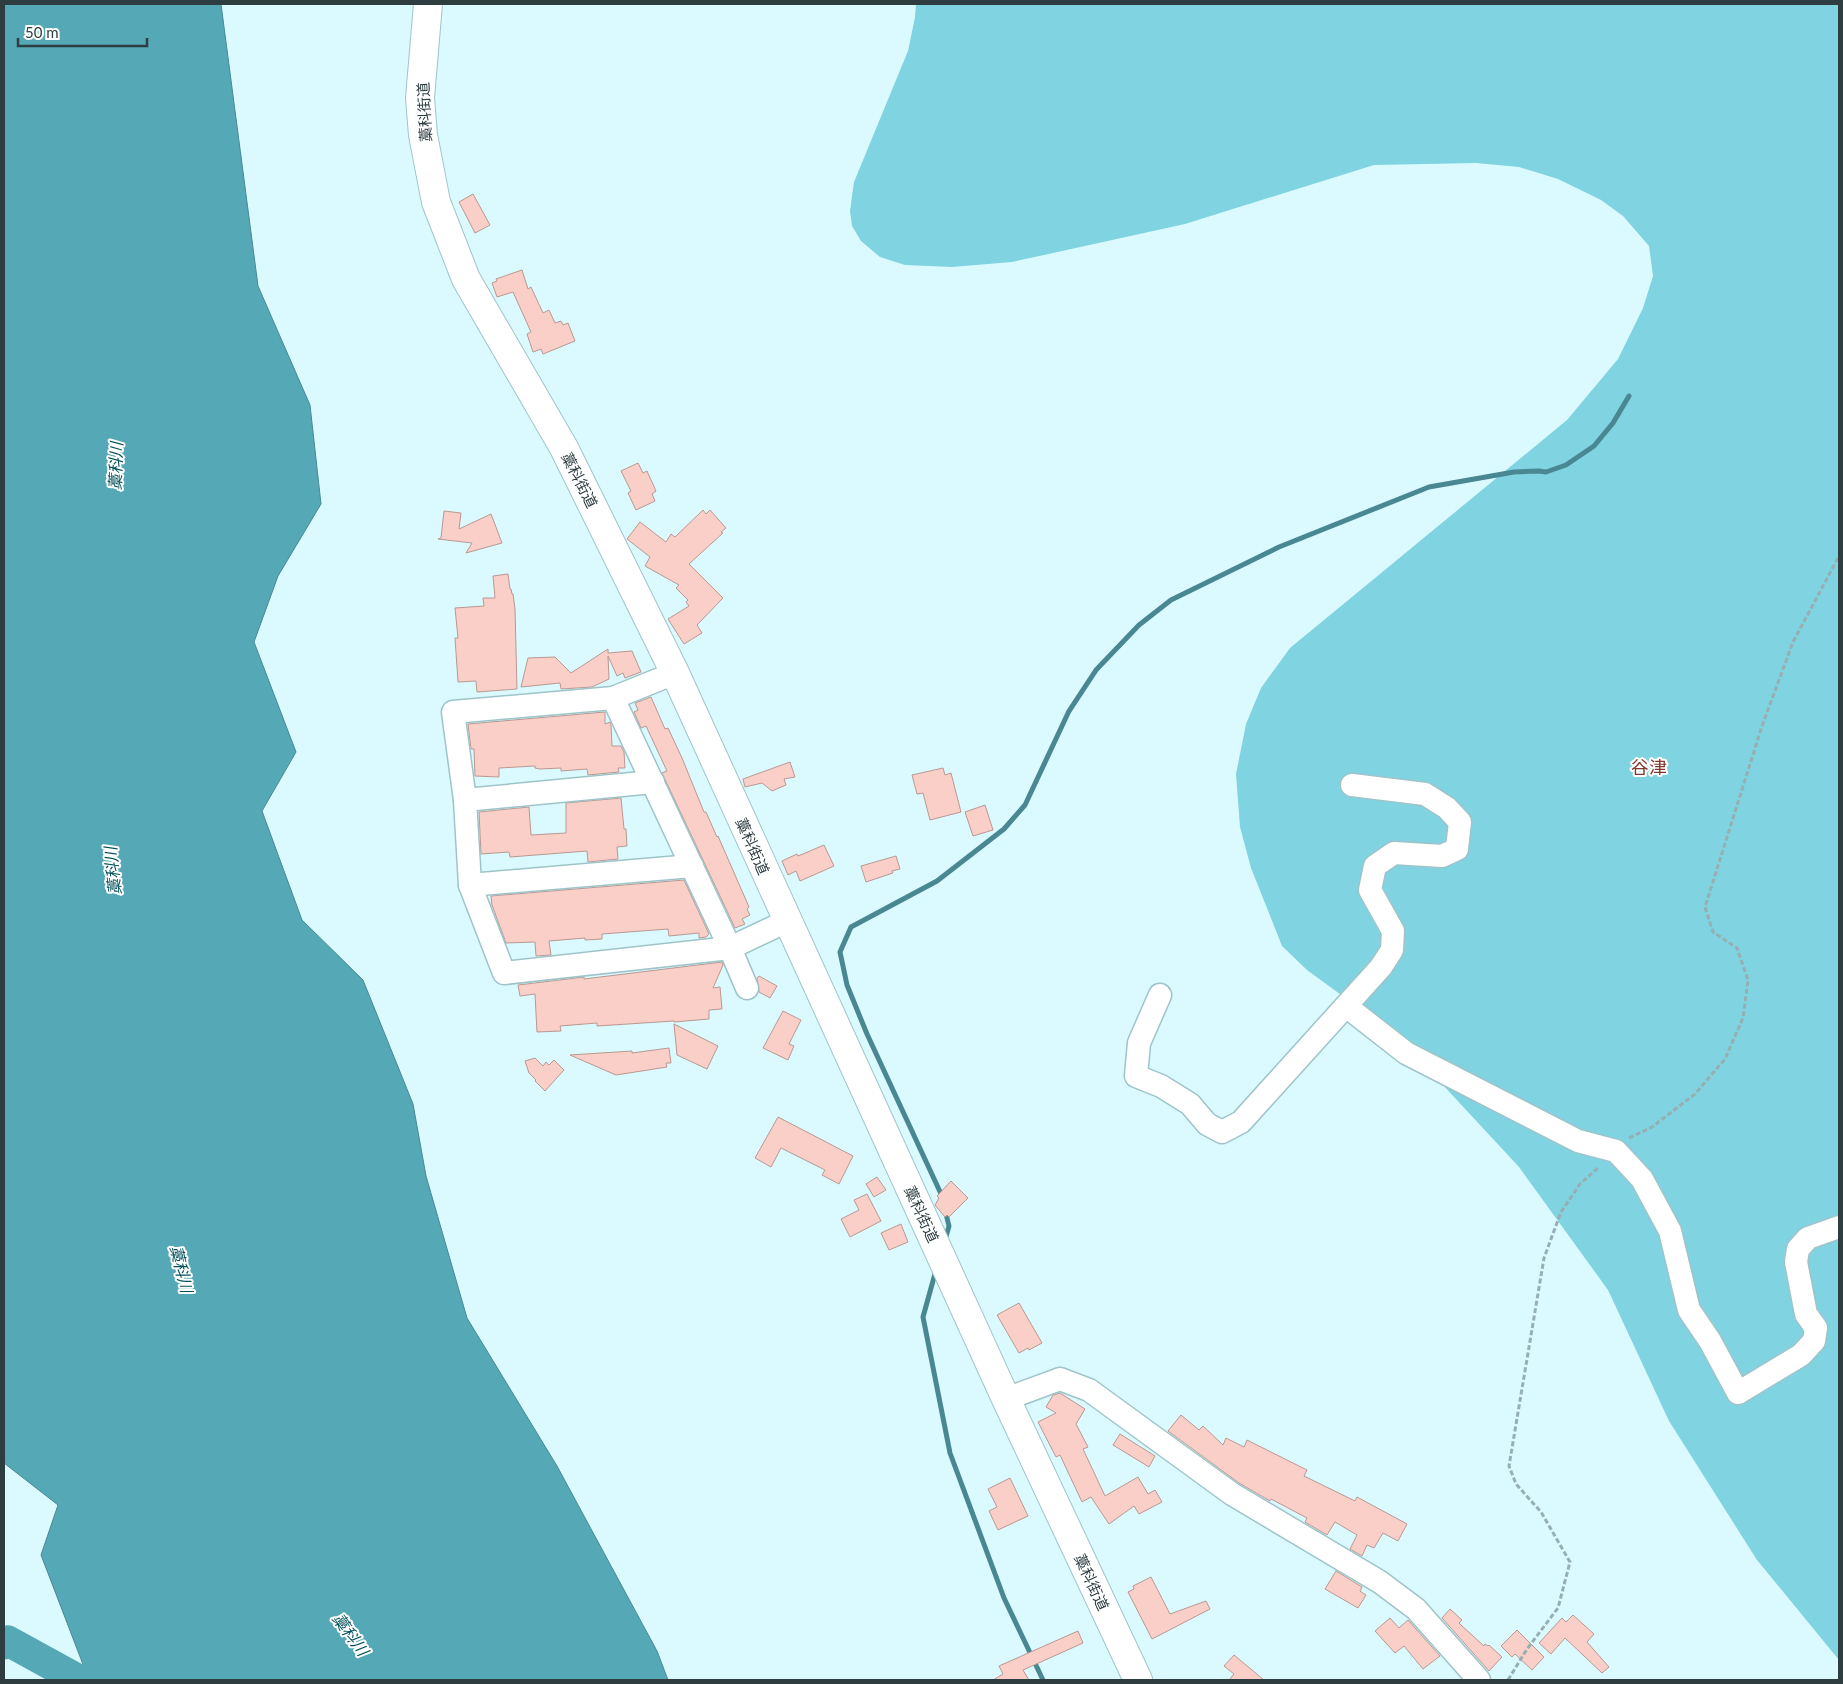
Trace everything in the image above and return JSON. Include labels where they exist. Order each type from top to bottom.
[{"type":"highway","name":"藁科街道","points":[[428,4],[420,98],[423,135],[436,202],[466,279],[564,448],[674,673],[1006,1399],[1138,1680]]},
{"type":"street","points":[[674,673],[614,698],[452,712],[465,800],[470,885],[504,973],[730,948],[787,921]]},
{"type":"street","points":[[614,698],[747,988]]},
{"type":"street","points":[[465,800],[653,782]]},
{"type":"street","points":[[1160,995],[1139,1043],[1136,1076],[1161,1086],[1190,1104],[1207,1124],[1222,1132],[1240,1122],[1381,967],[1392,950],[1393,931],[1370,890],[1375,866],[1394,853],[1442,856],[1457,849],[1460,822],[1447,808],[1425,794],[1352,785]]},
{"type":"street","points":[[470,885],[692,866]]},
{"type":"street","points":[[1346,1006],[1406,1053],[1578,1141],[1616,1152],[1642,1178],[1670,1230],[1689,1310],[1710,1341],[1738,1393],[1801,1355],[1814,1341],[1816,1328],[1806,1314],[1796,1262],[1798,1249],[1808,1238],[1839,1227]]},
{"type":"street","points":[[1006,1399],[1060,1379],[1089,1390],[1232,1494],[1380,1582],[1416,1609],[1478,1680]]},
{"type":"path","points":[[1508,1680],[1527,1649],[1558,1608],[1570,1562],[1541,1512],[1516,1484],[1509,1466],[1544,1258],[1561,1212],[1580,1184],[1630,1137],[1652,1127],[1695,1094],[1725,1058],[1743,1018],[1748,980],[1737,948],[1713,932],[1705,907],[1762,726],[1793,642],[1839,556]]},
{"type":"shaded area","points":[[916,4],[1839,4],[1839,1660],[1757,1560],[1669,1421],[1608,1290],[1519,1167],[1429,1070],[1359,1008],[1307,970],[1282,946],[1251,868],[1240,827],[1236,774],[1246,724],[1261,688],[1290,648],[1567,420],[1618,359],[1643,308],[1653,276],[1649,246],[1623,216],[1601,200],[1558,179],[1519,167],[1476,163],[1374,165],[1185,224],[1012,262],[952,267],[905,265],[880,257],[861,241],[852,226],[850,211],[854,182],[908,51]]},
{"type":"water","points":[[4,4],[221,4],[258,286],[310,405],[321,504],[278,576],[254,642],[296,752],[262,811],[302,920],[363,980],[413,1104],[426,1176],[467,1318],[557,1466],[657,1651],[668,1680],[89,1680],[41,1555],[58,1505],[4,1463]]},
{"type":"building","points":[[473,194],[490,225],[475,233],[459,202]]},
{"type":"building","points":[[522,270],[528,289],[531,287],[543,313],[549,310],[555,323],[561,321],[563,325],[568,323],[575,341],[543,354],[541,349],[533,352],[527,334],[531,332],[513,292],[497,297],[492,283],[497,281],[496,279]]},
{"type":"building","points":[[638,463],[643,473],[647,471],[656,491],[652,494],[655,501],[636,510],[628,493],[631,491],[621,471]]},
{"type":"building","points":[[703,510],[706,514],[710,510],[726,528],[689,564],[723,598],[697,625],[702,633],[684,644],[668,619],[689,606],[686,602],[688,600],[676,588],[679,585],[645,566],[650,557],[627,539],[640,522],[666,542],[671,534],[675,537]]},
{"type":"building","points":[[444,511],[461,513],[459,529],[491,514],[502,543],[466,553],[472,543],[438,539],[441,538]]},
{"type":"building","points":[[508,574],[515,609],[517,689],[477,692],[476,681],[458,682],[455,638],[458,638],[455,608],[484,606],[483,598],[495,598],[493,576]]},
{"type":"building","points":[[608,649],[608,653],[632,651],[641,672],[625,678],[623,673],[617,676],[608,656],[609,679],[592,687],[561,689],[560,683],[521,687],[528,658],[555,657],[571,673]]},
{"type":"building","points":[[651,697],[665,729],[668,728],[682,758],[704,812],[706,812],[718,836],[749,907],[747,909],[750,915],[742,919],[745,924],[735,928],[662,773],[667,771],[646,726],[641,728],[634,712],[638,710],[635,703]]},
{"type":"building","points":[[605,712],[605,724],[610,722],[611,725],[612,746],[621,746],[624,752],[625,768],[618,768],[619,772],[588,775],[587,769],[561,771],[561,768],[540,769],[535,768],[535,766],[499,768],[499,777],[475,776],[474,749],[471,749],[468,724]]},
{"type":"building","points":[[790,762],[795,777],[784,779],[786,785],[772,791],[762,783],[745,787],[743,779]]},
{"type":"building","points":[[943,768],[945,775],[951,773],[961,812],[930,820],[923,793],[917,794],[912,775]]},
{"type":"building","points":[[621,798],[627,846],[617,847],[618,859],[588,862],[587,851],[510,857],[509,852],[481,854],[479,812],[529,807],[531,835],[566,833],[566,803]]},
{"type":"building","points":[[985,805],[993,830],[973,836],[965,812]]},
{"type":"building","points":[[824,845],[834,866],[800,881],[796,871],[788,875],[782,861]]},
{"type":"building","points":[[896,856],[900,869],[866,882],[861,866]]},
{"type":"building","points":[[684,880],[709,934],[706,937],[699,938],[699,933],[669,936],[668,929],[602,934],[602,939],[585,940],[585,938],[549,941],[551,955],[536,956],[535,942],[506,943],[492,905],[491,896]]},
{"type":"building","points":[[722,962],[723,965],[713,988],[720,987],[722,1009],[709,1010],[709,1019],[597,1026],[597,1023],[560,1026],[561,1031],[537,1032],[535,994],[520,996],[518,985],[584,977],[584,979]]},
{"type":"building","points":[[759,976],[777,986],[770,998],[759,992],[757,978]]},
{"type":"building","points":[[783,1011],[801,1020],[789,1044],[794,1046],[788,1060],[763,1048]]},
{"type":"building","points":[[674,1024],[718,1046],[707,1069],[677,1055]]},
{"type":"building","points":[[669,1048],[671,1063],[666,1063],[667,1067],[616,1075],[570,1055],[632,1051],[632,1053]]},
{"type":"building","points":[[535,1058],[543,1066],[546,1062],[549,1065],[554,1060],[564,1070],[545,1091],[529,1073],[525,1061]]},
{"type":"building","points":[[778,1117],[853,1156],[839,1184],[822,1175],[825,1170],[781,1148],[771,1167],[755,1158]]},
{"type":"building","points":[[877,1177],[886,1190],[874,1197],[866,1184]]},
{"type":"building","points":[[951,1181],[968,1198],[949,1217],[947,1215],[945,1217],[935,1205],[939,1198],[937,1196]]},
{"type":"building","points":[[867,1194],[881,1221],[850,1237],[841,1219],[859,1210],[854,1200]]},
{"type":"building","points":[[901,1224],[908,1242],[889,1250],[881,1233]]},
{"type":"building","points":[[1019,1303],[1042,1343],[1019,1353],[997,1315]]},
{"type":"building","points":[[1060,1393],[1085,1409],[1076,1424],[1088,1447],[1083,1449],[1105,1496],[1138,1477],[1148,1494],[1155,1490],[1162,1502],[1139,1514],[1134,1506],[1109,1524],[1091,1497],[1082,1502],[1060,1455],[1056,1457],[1038,1422],[1056,1413],[1046,1407],[1053,1395]]},
{"type":"building","points":[[1181,1415],[1199,1430],[1203,1426],[1223,1445],[1226,1438],[1244,1447],[1247,1440],[1307,1470],[1304,1476],[1355,1501],[1357,1497],[1407,1524],[1398,1541],[1383,1533],[1374,1548],[1367,1545],[1362,1556],[1350,1549],[1357,1535],[1335,1522],[1327,1535],[1305,1522],[1307,1518],[1271,1499],[1270,1501],[1239,1483],[1168,1431]]},
{"type":"building","points":[[1120,1434],[1155,1456],[1149,1467],[1113,1445]]},
{"type":"building","points":[[1010,1478],[1028,1516],[998,1530],[989,1511],[997,1507],[988,1489]]},
{"type":"building","points":[[1336,1571],[1362,1587],[1360,1591],[1366,1595],[1358,1608],[1325,1589]]},
{"type":"building","points":[[1151,1577],[1170,1614],[1206,1601],[1210,1609],[1152,1639],[1128,1592],[1134,1589],[1133,1586]]},
{"type":"building","points":[[1450,1609],[1462,1620],[1459,1623],[1461,1625],[1484,1646],[1485,1644],[1489,1645],[1502,1657],[1489,1671],[1442,1618]]},
{"type":"building","points":[[1573,1615],[1594,1634],[1587,1642],[1609,1667],[1602,1673],[1565,1638],[1551,1654],[1539,1643],[1562,1618],[1566,1622]]},
{"type":"building","points":[[1390,1618],[1399,1628],[1408,1620],[1440,1656],[1423,1669],[1404,1646],[1395,1653],[1375,1631]]},
{"type":"building","points":[[1517,1630],[1544,1657],[1532,1670],[1515,1654],[1512,1657],[1501,1646]]},
{"type":"building","points":[[1078,1631],[1083,1643],[1023,1670],[1029,1680],[993,1680],[1003,1674],[999,1666]]},
{"type":"building","points":[[1234,1655],[1264,1680],[1229,1680],[1234,1674],[1224,1666]]},
{"type":"waterway","points":[[942,1196],[867,1034],[847,985],[840,952],[851,927],[937,881],[1004,829],[1025,805],[1069,711],[1096,670],[1139,625],[1171,600],[1279,547],[1429,487],[1514,472],[1546,472],[1566,465],[1594,446],[1613,423],[1629,396]]},
{"type":"waterway","points":[[945,1210],[949,1226],[945,1240]]},
{"type":"waterway","points":[[936,1270],[923,1317],[950,1453],[1004,1598],[1043,1680]]},
{"type":"waterway","name":"藁科川","points":[[4,1644],[8,1641],[79,1680]]},
{"type":"district","name":"谷津","points":[[1649,767]]}]
